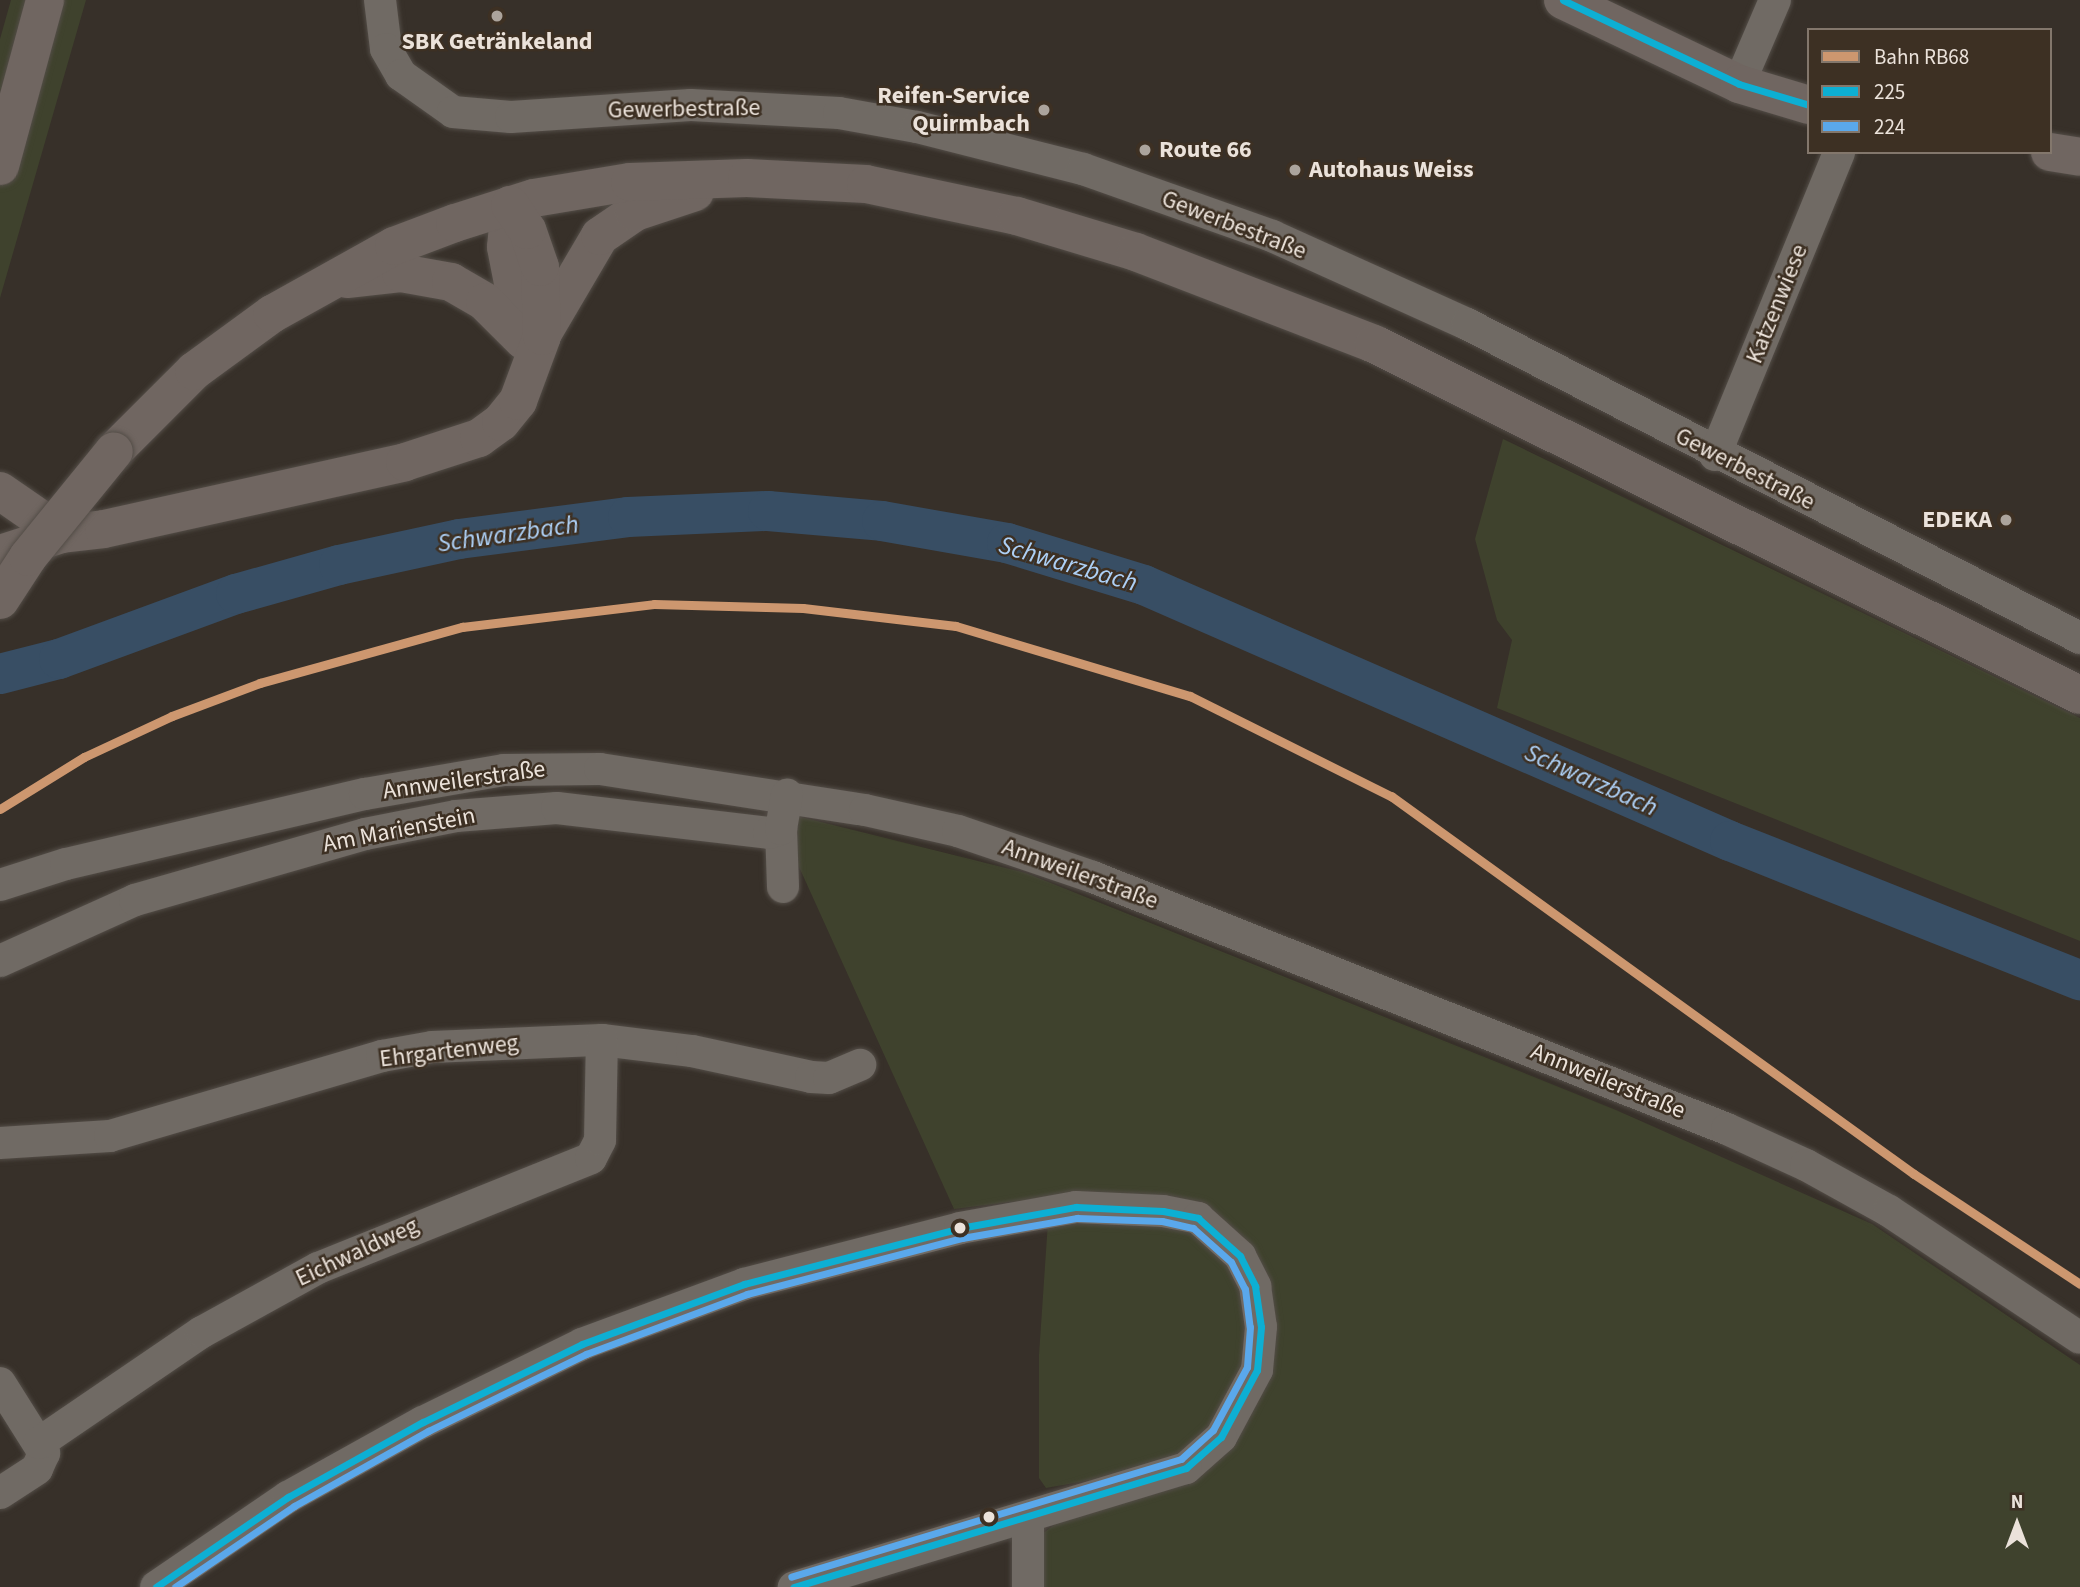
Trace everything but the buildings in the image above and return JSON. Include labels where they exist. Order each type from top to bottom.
[{"type":"main road","points":[[0,166],[45,0]]},
{"type":"main road","points":[[1563,0],[1740,84],[1807,104]]},
{"type":"main road","points":[[2052,152],[2080,157]]},
{"type":"main road","points":[[532,347],[588,252],[613,226],[635,212],[747,178]]},
{"type":"main road","points":[[0,600],[28,557],[114,451],[216,354],[328,281],[394,246],[510,205],[630,182],[747,178],[866,184],[943,198],[1136,252],[1374,344],[2080,695]]},
{"type":"main road","points":[[6,549],[62,534],[104,529],[453,448],[501,422],[518,401],[532,347],[540,267],[530,237],[510,205]]},
{"type":"main road","points":[[328,281],[401,273],[451,282],[485,302],[532,347]]},
{"type":"main road","points":[[0,491],[62,534]]},
{"type":"main road","points":[[0,514],[62,534]]},
{"type":"street","name":"Gewerbestraße","points":[[380,0],[386,49],[401,75],[453,112],[511,117],[678,105],[780,108],[916,127],[1033,156],[1272,236],[1467,324],[1715,455],[2080,638]]},
{"type":"street","points":[[1740,84],[1775,0]]},
{"type":"street","name":"Katzenwiese","points":[[1715,455],[1838,154]]},
{"type":"street","name":"Annweilerstraße","points":[[0,885],[66,864],[366,794],[504,770],[600,769],[787,795],[958,831],[1034,856],[1727,1129],[1806,1165],[1889,1211],[2080,1338]]},
{"type":"street","points":[[783,887],[781,829],[787,795]]},
{"type":"street","name":"Am Marienstein","points":[[0,961],[88,919],[192,881],[318,845],[456,816],[558,808],[753,834],[781,829]]},
{"type":"street","name":"Ehrgartenweg","points":[[0,1143],[110,1136],[382,1056],[482,1043],[602,1040],[692,1051],[811,1077],[829,1078],[860,1065]]},
{"type":"street","name":"Eichwaldweg","points":[[0,1493],[37,1469],[41,1448],[202,1332],[318,1268],[451,1210],[591,1158],[600,1140],[602,1040]]},
{"type":"street","points":[[156,1587],[232,1532],[358,1456],[527,1370],[658,1313],[843,1255],[996,1221],[1076,1207],[1163,1210],[1198,1218],[1240,1256],[1255,1286],[1260,1349],[1251,1388],[1221,1437],[1186,1468],[794,1587]]},
{"type":"street","points":[[0,1383],[41,1448]]},
{"type":"street","points":[[1028,1517],[1028,1587]]},
{"type":"green space","points":[[11,0],[86,0],[0,298],[0,39]]},
{"type":"green space","points":[[1503,439],[2080,718],[2080,941],[1497,708],[1512,640],[1497,620],[1475,539]]},
{"type":"green space","points":[[797,816],[1026,873],[1616,1110],[1872,1224],[2080,1365],[2080,1587],[1043,1587],[1038,1537],[1120,1475],[1046,1488],[1039,1478],[1039,1355],[1049,1207],[1042,1198],[954,1209],[795,858]]},
{"type":"waterway","name":"Schwarzbach","points":[[0,674],[59,659],[236,594],[339,565],[459,539],[628,517],[768,511],[882,521],[1007,543],[1144,585],[1730,841],[2080,980]]},
{"type":"rail line","name":"RB68","points":[[0,809],[84,757],[172,716],[260,683],[462,627],[654,604],[803,608],[956,626],[1190,696],[1391,796],[1914,1174],[2080,1284]]},
{"type":"transit line","name":"225","points":[[1563,0],[1739,84],[1807,104]]},
{"type":"transit line","name":"225","points":[[156,1587],[288,1497],[423,1422],[582,1344],[744,1284],[960,1228],[1076,1207],[1163,1211],[1198,1218],[1240,1256],[1255,1286],[1261,1327],[1257,1370],[1221,1437],[1186,1468],[794,1587]]},
{"type":"transit line","name":"224","points":[[175,1587],[294,1506],[428,1431],[586,1354],[747,1294],[962,1238],[1077,1218],[1162,1221],[1193,1228],[1231,1262],[1245,1289],[1250,1327],[1247,1367],[1213,1430],[1181,1459],[791,1577]]},
{"type":"place","name":"SBK Getränkeland","points":[[497,16]]},
{"type":"place","name":"Reifen-Service Quirmbach","points":[[1044,110]]},
{"type":"place","name":"Route 66","points":[[1145,150]]},
{"type":"place","name":"Autohaus Weiss","points":[[1295,170]]},
{"type":"place","name":"EDEKA","points":[[2006,520]]}]
